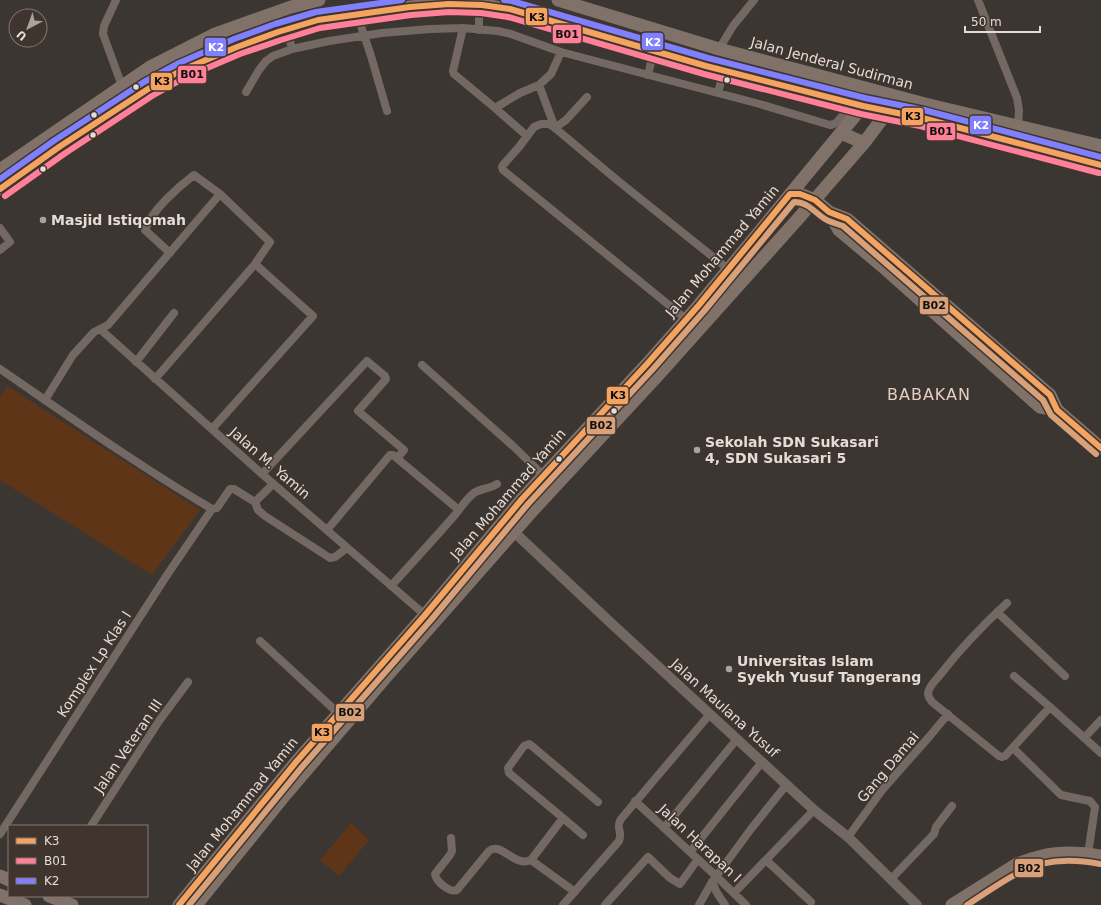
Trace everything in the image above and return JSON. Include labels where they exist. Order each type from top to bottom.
[{"type":"main road","name":"Jalan Jenderal Sudirman","points":[[558,0],[719,49],[925,104],[1101,146]]},
{"type":"main road","points":[[0,170],[150,67],[215,34],[291,7],[314,1]]},
{"type":"main road","points":[[0,189],[59,147],[148,88],[182,70],[236,47],[318,20],[426,5],[449,4],[479,5],[510,9],[724,70],[858,105],[922,118],[1101,165]]},
{"type":"main road","name":"Jalan Mohammad Yamin","points":[[179,905],[291,768],[424,615],[522,499],[647,364],[728,270],[841,133],[858,105]]},
{"type":"main road","name":"Jalan Mohammad Yamin","points":[[196,905],[284,795],[385,678],[514,532],[815,200],[864,143],[888,111]]},
{"type":"main road","points":[[841,133],[864,143]]},
{"type":"main road","points":[[790,194],[800,194],[815,200],[829,212],[847,219],[1050,395],[1057,410],[1101,448]]},
{"type":"main road","points":[[952,905],[1017,864],[1053,854],[1088,854],[1101,856]]},
{"type":"main road","points":[[0,895],[19,904]]},
{"type":"main road","points":[[52,897],[72,905]]},
{"type":"street","points":[[116,0],[104,26],[103,34],[122,86]]},
{"type":"street","points":[[719,49],[733,26],[754,0]]},
{"type":"street","points":[[978,0],[1018,98],[1018,126]]},
{"type":"street","points":[[479,5],[479,30]]},
{"type":"street","points":[[356,14],[387,111]]},
{"type":"street","points":[[463,28],[453,71],[457,77],[527,136]]},
{"type":"street","points":[[246,92],[266,61],[273,56],[292,49],[329,41],[382,33],[463,28],[498,31],[511,34],[561,52],[756,103],[830,125],[858,105]]},
{"type":"street","points":[[287,29],[292,49]]},
{"type":"street","points":[[648,75],[654,50]]},
{"type":"street","points":[[495,108],[520,93],[539,85],[551,74],[561,52]]},
{"type":"street","points":[[718,93],[724,70]]},
{"type":"street","points":[[539,85],[556,128]]},
{"type":"street","points":[[556,128],[566,120],[587,97]]},
{"type":"street","points":[[686,319],[503,170],[503,165],[534,127],[541,124],[549,124],[556,128],[617,180],[728,270]]},
{"type":"street","points":[[155,379],[255,264],[270,242],[220,194],[194,175],[176,189],[147,222],[145,230],[170,253]]},
{"type":"street","points":[[45,400],[73,356],[94,332],[108,325],[220,194]]},
{"type":"street","points":[[0,228],[10,242],[0,250]]},
{"type":"street","points":[[212,429],[313,316],[255,264]]},
{"type":"street","points":[[136,362],[174,313]]},
{"type":"street","name":"Jalan M. Yamin","points":[[100,329],[273,484],[424,615]]},
{"type":"street","points":[[262,474],[366,361],[385,376],[386,379],[358,411],[404,450],[397,458]]},
{"type":"street","points":[[422,364],[544,476]]},
{"type":"street","points":[[0,369],[182,492],[214,509],[230,490],[234,490],[255,502],[258,510],[265,516],[330,558],[335,557],[347,548]]},
{"type":"street","points":[[327,530],[390,455],[394,455],[460,510]]},
{"type":"street","points":[[255,502],[273,484]]},
{"type":"street","points":[[391,586],[476,492],[497,484]]},
{"type":"street","name":"Komplex Lp Klas I","points":[[0,834],[167,575],[214,509]]},
{"type":"street","name":"Jalan Maulana Yusuf","points":[[514,532],[814,810],[848,837],[917,905]]},
{"type":"street","points":[[1007,603],[951,660],[931,687],[928,694],[929,698],[932,702],[1002,757],[1006,756],[1050,707]]},
{"type":"street","points":[[997,612],[1065,676]]},
{"type":"street","points":[[260,641],[338,713]]},
{"type":"street","points":[[1014,676],[1101,753]]},
{"type":"street","name":"Jalan Veteran III","points":[[92,825],[160,721],[188,682]]},
{"type":"street","points":[[564,905],[619,841],[621,834],[618,823],[710,714]]},
{"type":"street","name":"Gang Damai","points":[[848,837],[883,789],[930,737],[948,714]]},
{"type":"street","points":[[1084,738],[1101,720]]},
{"type":"street","points":[[664,828],[737,738]]},
{"type":"street","points":[[583,835],[509,773],[508,768],[524,746],[529,744],[598,802]]},
{"type":"street","points":[[1013,748],[1061,795],[1090,801],[1095,807],[1088,854]]},
{"type":"street","points":[[690,852],[762,762]]},
{"type":"street","points":[[699,905],[714,879],[787,784]]},
{"type":"street","name":"Jalan Harapan I","points":[[635,801],[698,859],[714,879],[734,893],[746,905]]},
{"type":"street","points":[[891,879],[934,834],[936,827],[952,806]]},
{"type":"street","points":[[734,893],[814,810]]},
{"type":"street","points":[[451,838],[452,851],[435,874],[435,878],[453,891],[457,890],[492,848],[496,848],[519,861],[531,860],[563,818]]},
{"type":"street","points":[[605,905],[648,857],[670,878],[680,884],[698,859]]},
{"type":"street","points":[[531,860],[575,892]]},
{"type":"street","points":[[766,860],[811,902]]},
{"type":"street","points":[[714,879],[717,893],[725,905]]},
{"type":"shaded area","points":[[7,386],[200,510],[152,575],[0,480],[0,397]]},
{"type":"shaded area","points":[[351,823],[369,840],[339,876],[320,860]]},
{"type":"transit line","name":"K2","points":[[0,179],[55,140],[144,82],[179,63],[234,39],[275,24],[316,12],[402,0]]},
{"type":"transit line","name":"K2","points":[[504,0],[512,1],[708,58],[865,98],[924,110],[1101,157]]},
{"type":"transit line","name":"K3","points":[[0,189],[59,147],[148,89],[182,70],[237,47],[278,32],[318,20],[410,7],[449,4],[482,5],[510,9],[706,66],[863,106],[922,118],[1101,165]]},
{"type":"transit line","name":"B01","points":[[5,196],[64,154],[152,96],[186,77],[240,54],[320,28],[411,15],[449,12],[481,13],[508,17],[704,74],[861,114],[920,126],[1099,173]]},
{"type":"transit line","name":"K3","points":[[179,905],[296,762],[425,615],[522,499],[647,364],[699,305],[790,194],[800,194],[815,200],[829,212],[847,219],[1050,395],[1057,410],[1101,448]]},
{"type":"transit line","name":"B02","points":[[189,905],[302,767],[431,620],[528,504],[653,369],[705,310],[794,202],[799,202],[825,219],[843,226],[1043,400],[1051,415],[1096,454]]},
{"type":"transit line","name":"B02","points":[[967,905],[1000,883],[1029,868],[1049,862],[1059,861],[1080,861],[1100,864]]},
{"type":"place","name":"Masjid Istiqomah","points":[[43,220]]},
{"type":"place","name":"Sekolah SDN Sukasari 4, SDN Sukasari 5","points":[[697,450]]},
{"type":"place","name":"Universitas Islam Syekh Yusuf Tangerang","points":[[729,669]]},
{"type":"district","name":"BABAKAN","points":[[929,394]]}]
